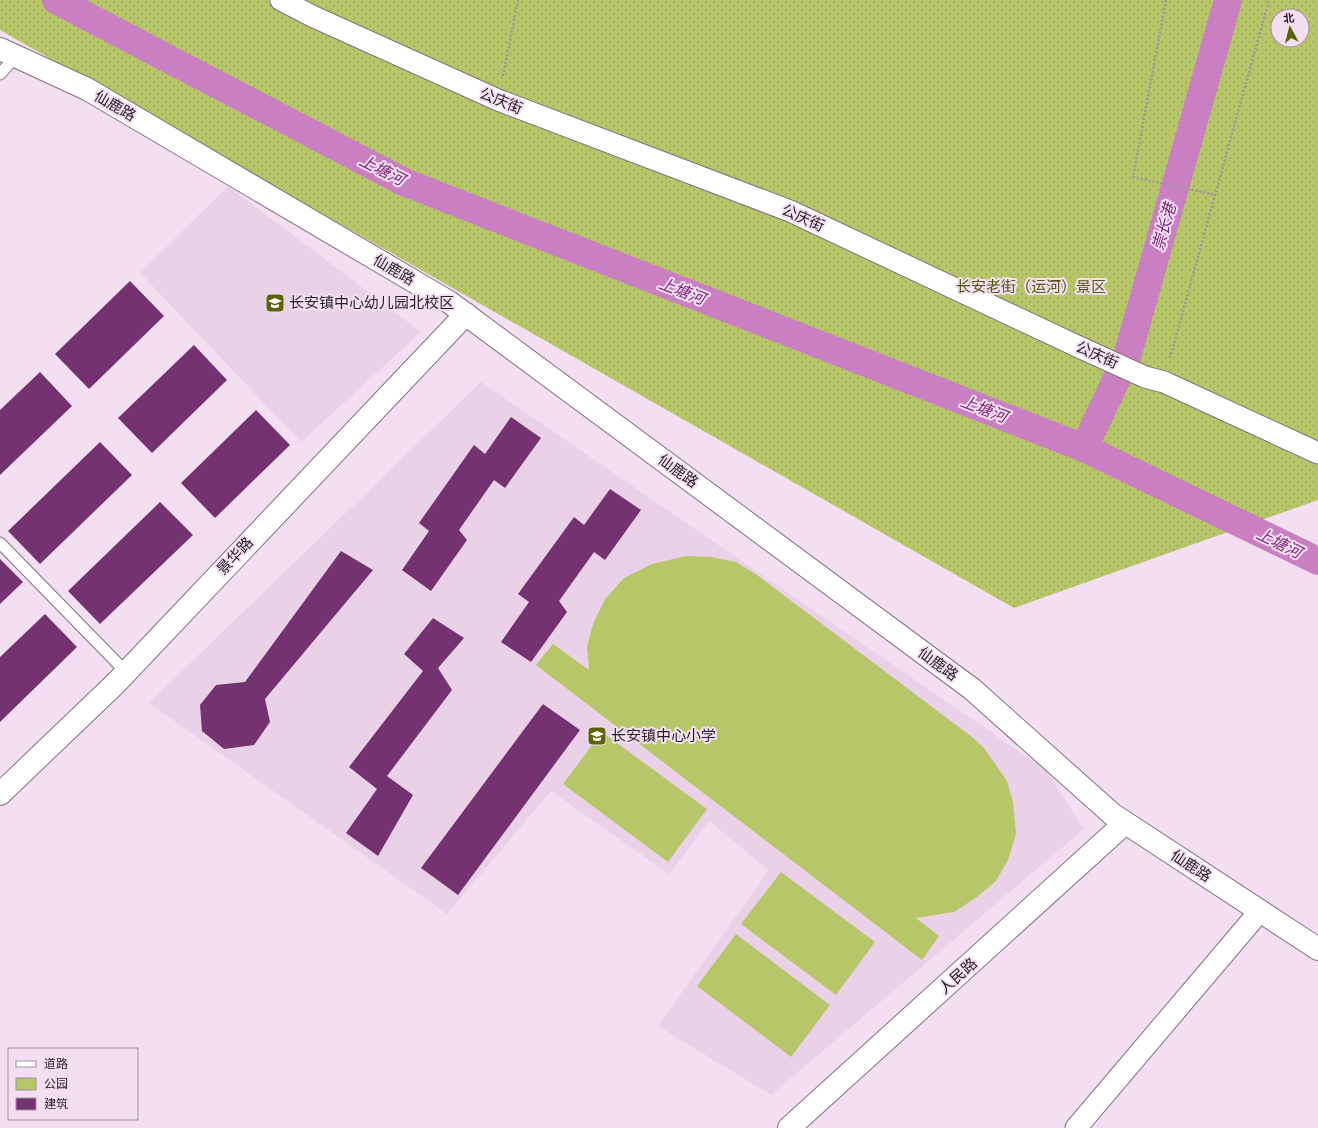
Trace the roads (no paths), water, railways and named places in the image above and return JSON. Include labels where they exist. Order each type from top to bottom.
[{"type":"street","name":"公庆街","points":[[281,0],[312,16],[498,100],[790,211],[1079,347],[1318,453]]},
{"type":"street","name":"仙鹿路","points":[[8,53],[87,90],[449,302],[972,689],[1112,814],[1318,949]]},
{"type":"street","name":"景华路","points":[[3,784],[126,672],[466,314]]},
{"type":"street","name":"人民路","points":[[789,1128],[1125,823]]},
{"type":"street","points":[[1076,1128],[1260,911]]},
{"type":"lane","points":[[0,74],[8,53]]},
{"type":"lane","points":[[0,543],[126,672]]},
{"type":"waterway","name":"上塘河","points":[[56,0],[404,182],[1084,448],[1318,561]]},
{"type":"waterway","name":"崇长港","points":[[1084,448],[1127,357],[1228,0]]},
{"type":"place","name":"长安镇中心幼儿园北校区","points":[[275,303]]},
{"type":"place","name":"长安镇中心小学","points":[[597,736]]},
{"type":"park label","name":"长安老街（运河）景区","points":[[1031,287]]}]
